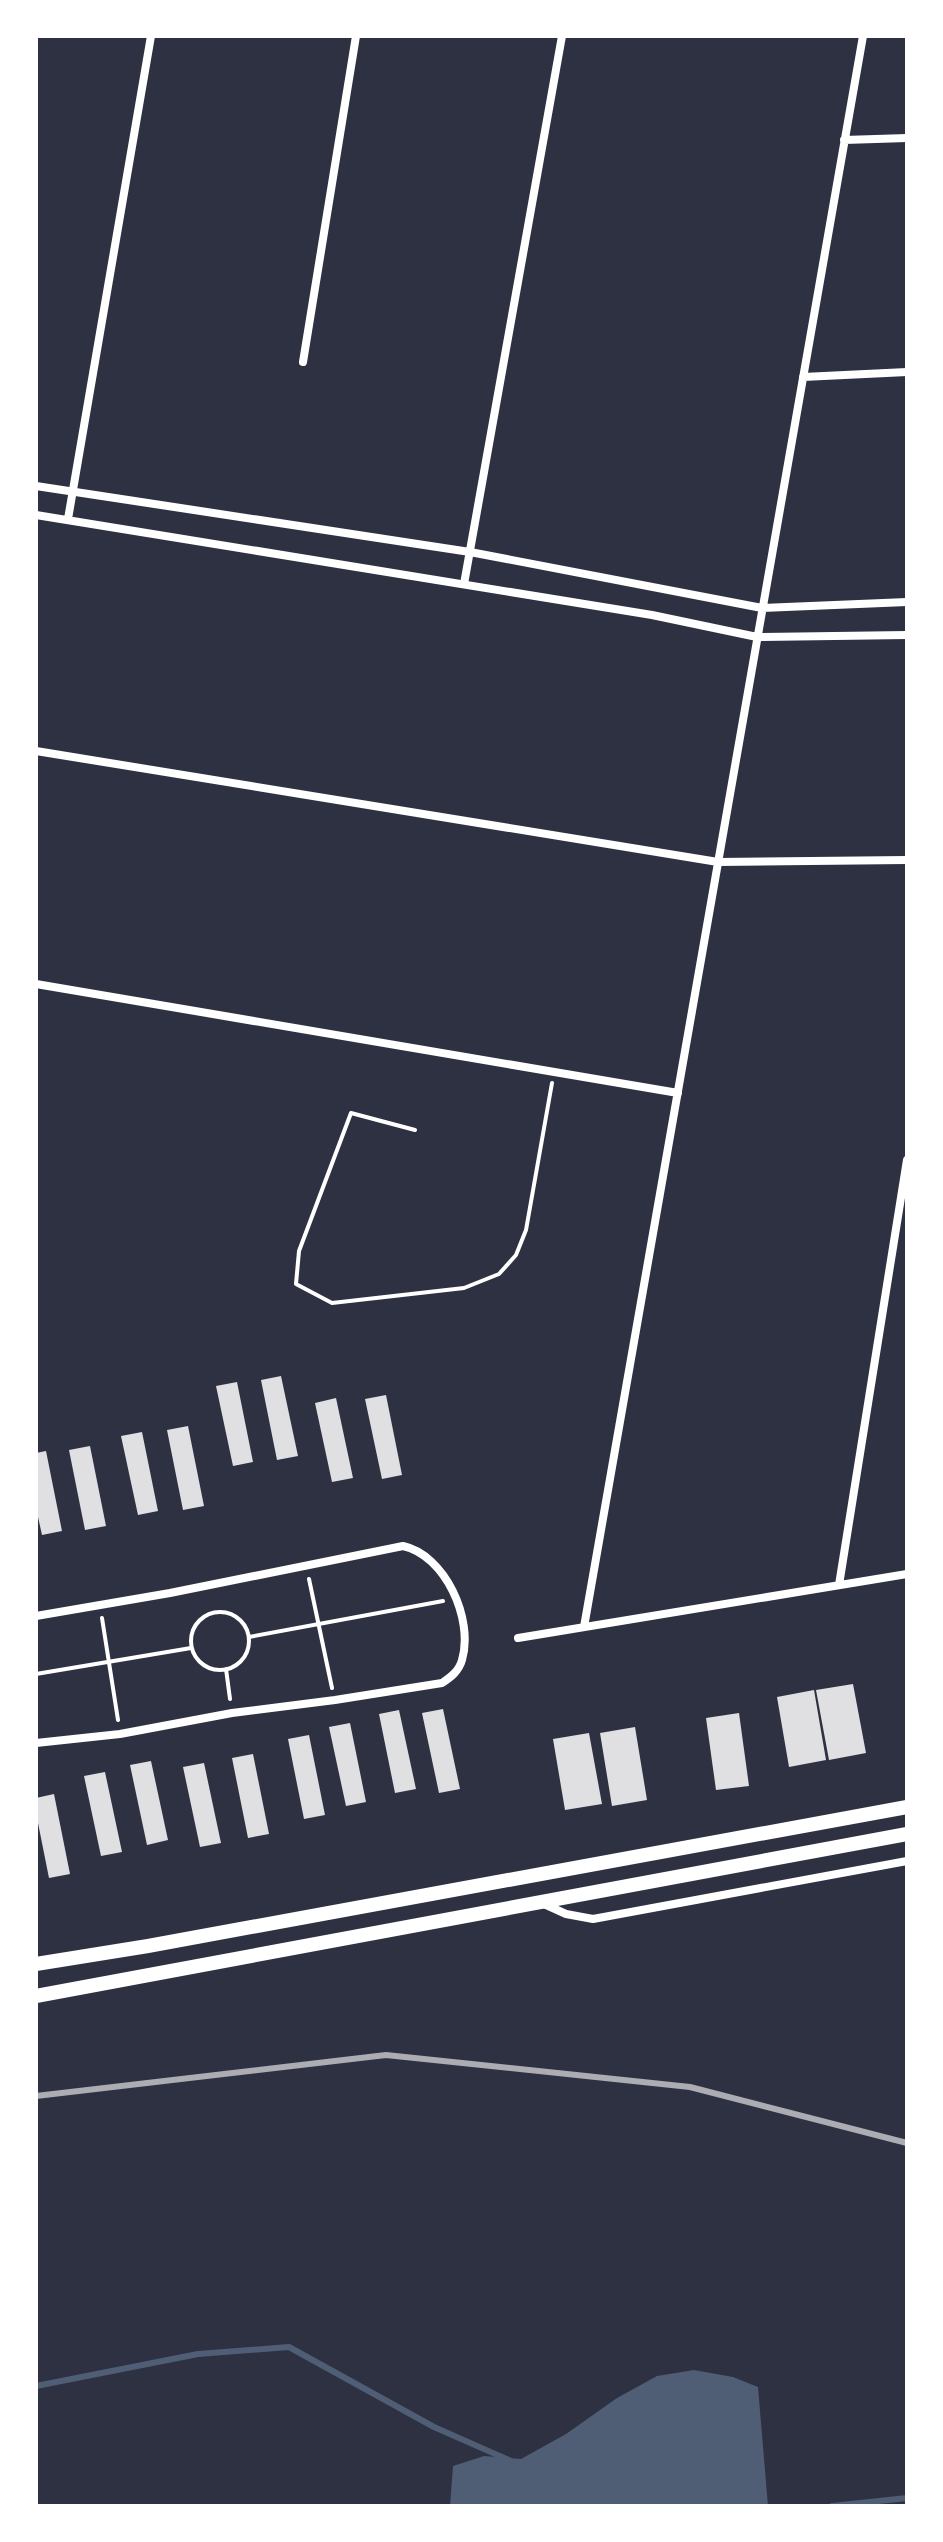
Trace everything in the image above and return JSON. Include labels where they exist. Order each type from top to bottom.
[{"type":"street","points":[[68,519],[151,36]]},
{"type":"street","points":[[303,362],[356,36]]},
{"type":"street","points":[[464,584],[562,36]]},
{"type":"street","points":[[584,1627],[863,36]]},
{"type":"street","points":[[844,140],[907,138]]},
{"type":"street","points":[[803,377],[907,372]]},
{"type":"street","points":[[36,486],[470,552],[762,608],[907,602]]},
{"type":"street","points":[[36,515],[652,615],[757,637],[907,635]]},
{"type":"street","points":[[36,751],[718,862],[907,860]]},
{"type":"street","points":[[36,984],[678,1093]]},
{"type":"street","points":[[839,1585],[907,1160]]},
{"type":"street","points":[[36,1616],[403,1546],[415,1549],[439,1567],[461,1615],[464,1641],[462,1661],[454,1675],[442,1683],[232,1713],[120,1734],[36,1743]]},
{"type":"street","points":[[518,1638],[907,1574]]},
{"type":"street","points":[[36,1964],[907,1807]]},
{"type":"street","points":[[36,1996],[907,1834]]},
{"type":"street","points":[[539,1902],[566,1914],[593,1919],[907,1861]]},
{"type":"street","points":[[394,1900],[400,1928]]},
{"type":"path","points":[[415,1130],[351,1113],[299,1251],[296,1284],[332,1303],[464,1288],[499,1274],[516,1255],[526,1230],[555,1073]]},
{"type":"path","points":[[306,1565],[335,1700]]},
{"type":"path","points":[[249,1637],[455,1599]]},
{"type":"path","points":[[100,1604],[120,1734]]},
{"type":"path","points":[[213,1612],[233,1615],[241,1620],[249,1637],[246,1655],[226,1669],[208,1668],[191,1648],[192,1629],[205,1615],[213,1612]]},
{"type":"path","points":[[36,1674],[191,1648]]},
{"type":"path","points":[[226,1669],[232,1713]]},
{"type":"water","points":[[694,2370],[733,2377],[758,2387],[768,2506],[450,2506],[453,2466],[484,2456],[521,2459],[657,2376]]},
{"type":"building","points":[[281,1376],[298,1456],[277,1460],[261,1380]]},
{"type":"building","points":[[237,1382],[253,1462],[233,1466],[216,1386]]},
{"type":"building","points":[[386,1395],[402,1475],[382,1479],[365,1399]]},
{"type":"building","points":[[336,1398],[353,1478],[332,1482],[315,1403]]},
{"type":"building","points":[[188,1426],[204,1506],[183,1510],[167,1430]]},
{"type":"building","points":[[142,1432],[158,1511],[138,1515],[121,1436]]},
{"type":"building","points":[[90,1446],[106,1526],[85,1530],[69,1450]]},
{"type":"building","points":[[46,1451],[62,1531],[42,1535],[36,1508],[36,1453]]},
{"type":"building","points":[[853,1684],[866,1753],[829,1760],[816,1690]]},
{"type":"building","points":[[814,1690],[826,1760],[789,1767],[777,1697]]},
{"type":"building","points":[[443,1709],[460,1789],[439,1793],[422,1713]]},
{"type":"building","points":[[399,1710],[416,1789],[395,1793],[379,1714]]},
{"type":"building","points":[[739,1713],[749,1786],[716,1790],[706,1718]]},
{"type":"building","points":[[350,1723],[366,1802],[346,1806],[329,1727]]},
{"type":"building","points":[[635,1727],[647,1800],[612,1806],[600,1733]]},
{"type":"building","points":[[589,1733],[602,1804],[565,1810],[553,1739]]},
{"type":"building","points":[[309,1735],[325,1815],[304,1819],[288,1739]]},
{"type":"building","points":[[253,1754],[269,1834],[248,1838],[232,1758]]},
{"type":"building","points":[[151,1761],[168,1840],[147,1845],[130,1765]]},
{"type":"building","points":[[204,1763],[221,1843],[200,1847],[183,1767]]},
{"type":"building","points":[[105,1772],[122,1852],[101,1856],[84,1776]]},
{"type":"building","points":[[54,1794],[70,1874],[49,1878],[36,1813],[36,1798]]},
{"type":"waterway","points":[[36,2386],[198,2354],[289,2347],[434,2427],[509,2460]]},
{"type":"waterway","points":[[832,2506],[907,2498]]},
{"type":"railway","points":[[36,2096],[386,2055],[690,2087],[907,2143]]}]
